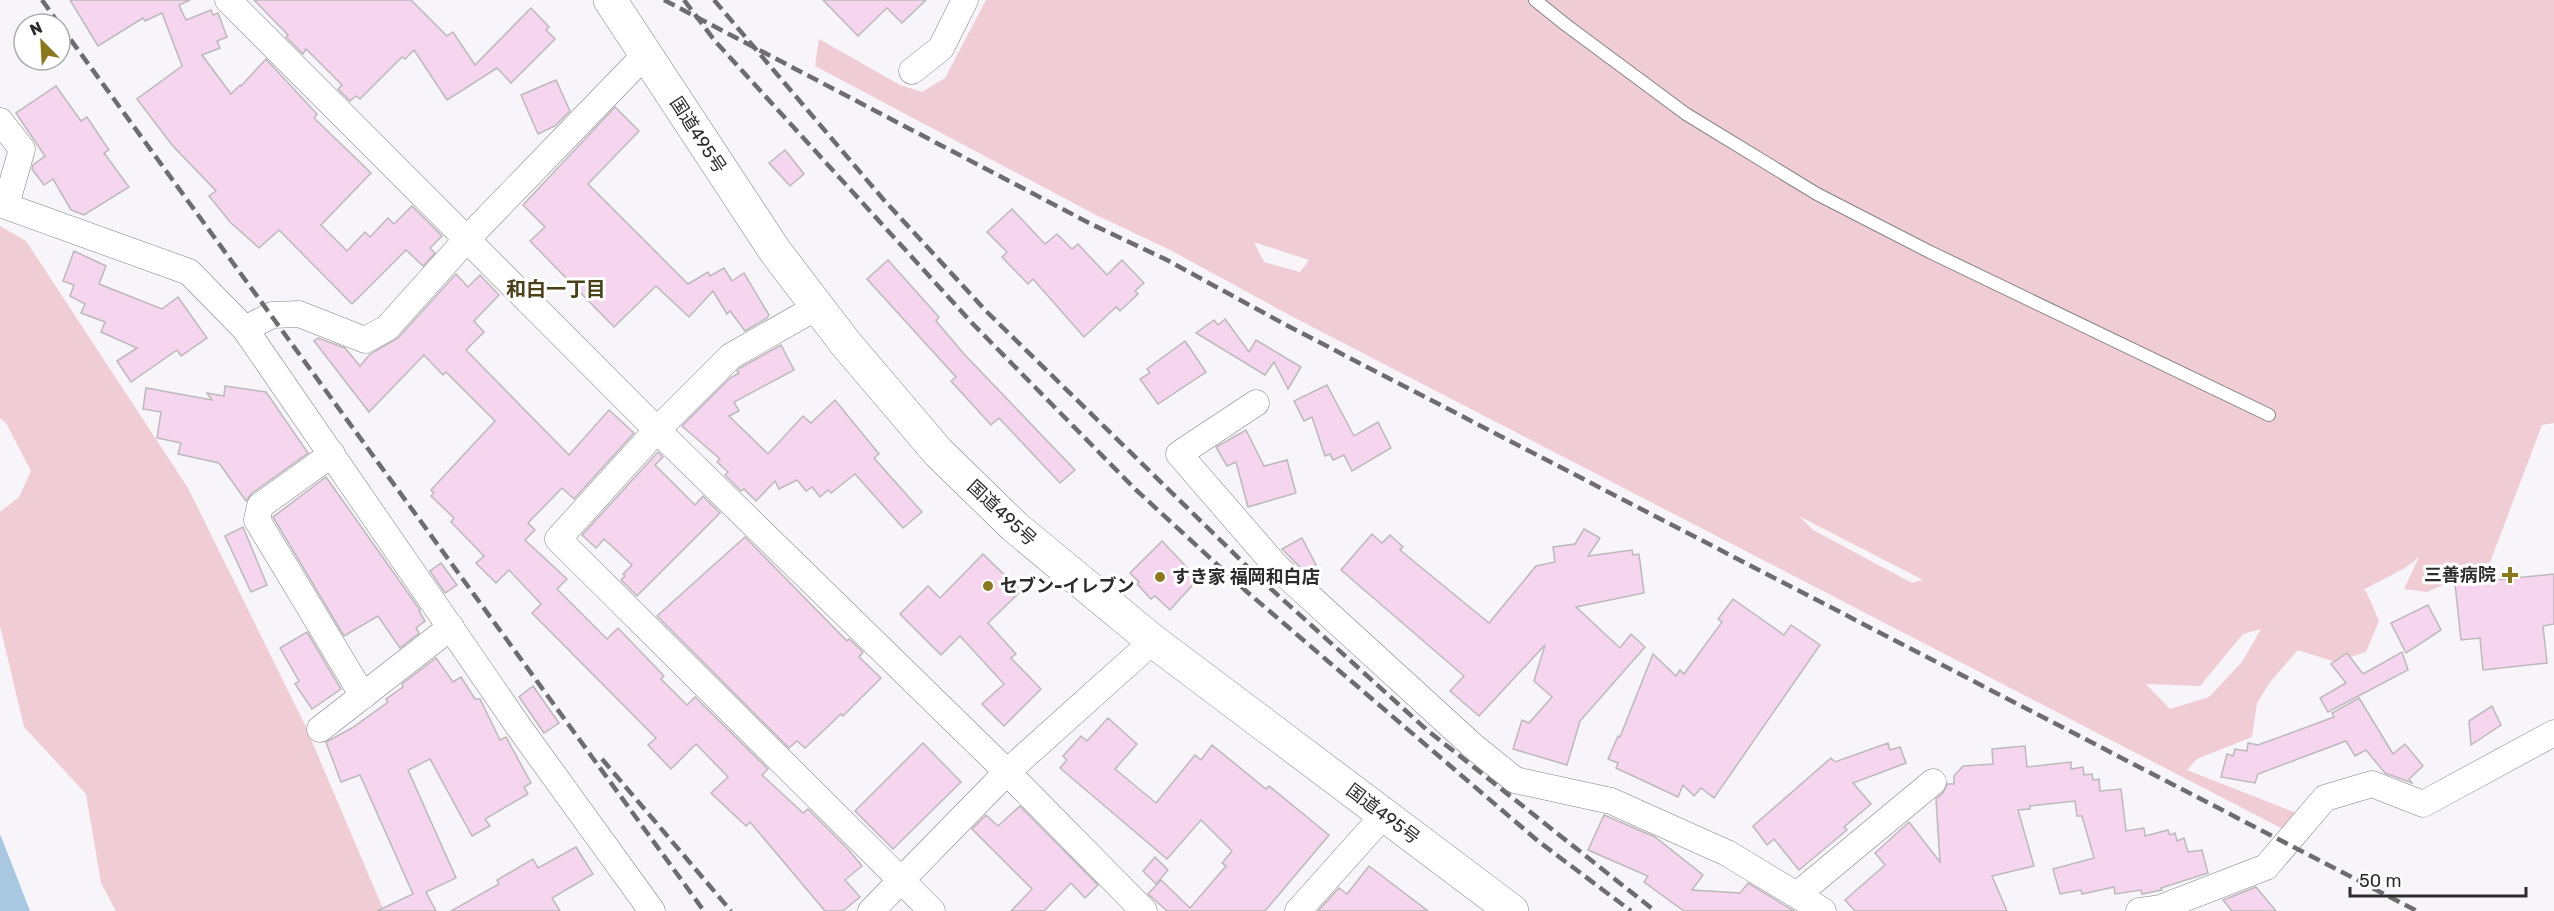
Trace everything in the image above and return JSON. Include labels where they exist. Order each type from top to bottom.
[{"type":"highway","name":"国道495号","points":[[610,0],[775,251],[817,307],[938,452],[1015,527],[1153,641],[1512,911]]},
{"type":"street","points":[[228,0],[657,430],[1007,772],[1144,911]]},
{"type":"street","points":[[912,71],[941,48],[965,0]]},
{"type":"street","points":[[245,329],[272,315],[299,314],[365,340],[387,328],[467,239],[646,54]]},
{"type":"street","points":[[0,121],[22,148],[3,204],[189,273],[245,329],[521,730],[652,911]]},
{"type":"street","points":[[817,307],[732,356],[657,430],[558,540],[932,911]]},
{"type":"street","points":[[1256,403],[1179,454],[1276,566],[1456,730],[1515,780],[1611,801],[1727,853],[1823,911]]},
{"type":"street","points":[[332,454],[260,506],[257,520],[363,696]]},
{"type":"street","points":[[320,729],[451,627]]},
{"type":"street","points":[[871,911],[1007,772],[1153,641]]},
{"type":"street","points":[[2139,911],[2160,908],[2266,867],[2325,798],[2372,784],[2422,804],[2554,733]]},
{"type":"street","points":[[1798,894],[1933,782]]},
{"type":"street","points":[[1298,911],[1384,815]]},
{"type":"lane","points":[[1535,0],[1566,26],[1686,114],[1817,194],[1930,252],[2269,415]]},
{"type":"shaded area","points":[[986,0],[2554,0],[2554,423],[2542,425],[2489,565],[2427,592],[2404,589],[2419,557],[2405,568],[2363,590],[2366,591],[2379,621],[2366,652],[2335,662],[2298,650],[2270,682],[2257,703],[2252,737],[2197,759],[2187,770],[2296,813],[2283,829],[1293,317],[1170,250],[1096,215],[815,66],[819,39],[900,85],[922,92],[945,78]],"holes":[[[1254,242],[1309,260],[1300,272],[1264,262]],[[1800,517],[1923,580],[1912,583],[1813,530]],[[2261,629],[2242,662],[2209,697],[2170,709],[2146,684],[2200,686],[2243,634]]]},
{"type":"shaded area","points":[[0,226],[26,241],[188,488],[305,725],[384,911],[116,911],[101,883],[86,794],[24,727],[0,626],[0,512],[19,497],[31,471],[6,423],[0,418]]},
{"type":"water","points":[[0,834],[30,911],[0,911]]},
{"type":"building","points":[[70,0],[190,0],[179,5],[186,20],[211,10],[213,15],[218,13],[227,37],[217,41],[220,48],[202,55],[231,94],[266,59],[317,114],[314,118],[371,173],[321,225],[347,251],[365,232],[370,237],[388,218],[394,224],[412,206],[442,236],[430,248],[435,253],[423,266],[406,250],[352,304],[279,230],[259,248],[230,222],[209,196],[216,191],[172,145],[137,99],[182,66],[162,13],[145,21],[143,18],[98,46]]},
{"type":"building","points":[[254,0],[411,0],[447,36],[453,32],[475,65],[531,8],[549,27],[546,30],[555,39],[511,83],[497,68],[447,100],[414,50],[405,59],[402,57],[360,99],[356,96],[350,101],[338,89],[342,85],[306,49],[303,54]]},
{"type":"building","points":[[823,0],[926,0],[902,23],[887,8],[858,36]]},
{"type":"building","points":[[556,80],[570,111],[555,126],[538,134],[521,95]]},
{"type":"building","points":[[56,86],[81,121],[87,117],[109,150],[104,153],[129,187],[84,215],[71,210],[53,179],[44,185],[32,169],[33,165],[45,156],[16,113]]},
{"type":"building","points":[[615,107],[639,131],[588,184],[688,284],[708,272],[710,276],[724,268],[732,281],[744,273],[769,315],[767,318],[745,331],[730,311],[727,314],[713,291],[689,317],[656,286],[614,327],[530,241],[545,227],[523,205]]},
{"type":"building","points":[[785,150],[804,174],[790,186],[769,163]]},
{"type":"building","points":[[1012,209],[1045,244],[1057,234],[1072,249],[1078,244],[1107,275],[1122,260],[1144,283],[1135,291],[1138,294],[1120,311],[1116,307],[1084,337],[1033,279],[1028,284],[1002,257],[1007,252],[987,232]]},
{"type":"building","points":[[74,251],[106,266],[99,284],[162,309],[178,297],[207,338],[181,356],[177,350],[131,382],[117,361],[137,348],[101,332],[105,322],[81,313],[85,304],[70,296],[74,285],[63,281]]},
{"type":"building","points":[[888,260],[939,317],[936,321],[964,354],[1075,470],[1060,483],[999,418],[991,425],[951,381],[956,377],[867,279]]},
{"type":"building","points":[[456,274],[468,287],[480,275],[499,295],[474,321],[484,332],[466,350],[569,455],[609,410],[634,433],[574,499],[562,488],[528,523],[535,530],[525,540],[567,579],[557,589],[607,639],[618,628],[664,676],[661,679],[687,705],[695,697],[768,769],[762,775],[803,813],[808,809],[847,848],[862,866],[845,880],[860,897],[843,911],[825,911],[750,822],[746,826],[711,793],[728,777],[696,744],[671,769],[648,745],[656,738],[532,613],[541,604],[509,570],[496,583],[476,563],[484,556],[451,522],[454,518],[431,496],[434,493],[431,490],[495,421],[446,372],[443,375],[424,355],[369,412],[314,341],[318,338],[345,348],[360,366],[370,354],[398,338]]},
{"type":"building","points":[[1225,319],[1249,352],[1256,340],[1301,367],[1288,389],[1274,362],[1265,375],[1196,333],[1214,320],[1218,325]]},
{"type":"building","points":[[1185,341],[1206,372],[1158,404],[1140,379],[1150,373],[1147,369]]},
{"type":"building","points":[[781,345],[794,370],[734,402],[739,411],[729,416],[768,454],[803,416],[811,423],[835,400],[879,454],[874,458],[922,512],[903,528],[855,474],[831,493],[828,490],[820,497],[812,487],[806,491],[797,480],[779,489],[775,481],[756,501],[744,489],[741,491],[725,475],[728,472],[717,462],[720,459],[682,426],[730,378],[739,373],[737,371],[740,368]]},
{"type":"building","points":[[1327,385],[1354,436],[1378,422],[1391,448],[1352,471],[1344,455],[1333,460],[1330,454],[1325,456],[1312,417],[1304,421],[1294,401]]},
{"type":"building","points":[[225,386],[266,392],[308,453],[251,494],[246,501],[219,463],[178,454],[181,443],[157,438],[161,412],[143,409],[146,388],[212,400],[207,393],[224,396]]},
{"type":"building","points":[[1246,430],[1264,466],[1287,460],[1296,493],[1248,507],[1236,462],[1227,466],[1216,447]]},
{"type":"building","points":[[658,452],[663,457],[655,465],[695,505],[703,496],[720,513],[637,596],[621,580],[625,576],[623,574],[632,565],[604,539],[596,548],[582,535]]},
{"type":"building","points":[[326,477],[420,610],[425,621],[416,628],[419,633],[400,648],[378,616],[344,636],[273,517]]},
{"type":"building","points":[[243,527],[267,585],[251,592],[225,536]]},
{"type":"building","points":[[1584,529],[1600,538],[1588,556],[1632,550],[1633,555],[1639,554],[1644,593],[1576,607],[1620,648],[1631,634],[1645,647],[1580,721],[1567,765],[1513,749],[1522,720],[1529,723],[1552,697],[1534,681],[1545,645],[1479,716],[1450,691],[1464,676],[1341,570],[1372,534],[1382,543],[1390,535],[1403,547],[1400,550],[1489,623],[1536,566],[1555,562],[1553,547],[1575,544]]},
{"type":"building","points":[[745,537],[847,641],[849,639],[863,652],[859,657],[881,678],[843,716],[841,714],[805,748],[797,741],[789,748],[657,616]]},
{"type":"building","points":[[1302,538],[1316,565],[1304,571],[1282,549]]},
{"type":"building","name":"すき家 福岡和白店","points":[[1162,541],[1198,579],[1170,610],[1155,596],[1151,599],[1130,573]]},
{"type":"building","points":[[983,554],[1021,591],[988,623],[1016,654],[1011,658],[1041,689],[1004,726],[982,704],[1004,684],[960,636],[941,655],[900,614],[928,586],[940,598]]},
{"type":"building","points":[[441,563],[457,585],[445,593],[430,571]]},
{"type":"building","points":[[2554,574],[2554,624],[2543,626],[2547,663],[2483,670],[2480,638],[2461,640],[2455,584]]},
{"type":"building","points":[[1733,599],[1784,635],[1791,625],[1820,645],[1714,798],[1701,788],[1694,796],[1683,785],[1678,797],[1616,768],[1618,763],[1608,759],[1618,736],[1620,737],[1653,654],[1676,676],[1680,670],[1684,674],[1722,622],[1718,619]]},
{"type":"building","points":[[2428,605],[2441,630],[2406,653],[2391,623]]},
{"type":"building","points":[[307,632],[341,689],[312,709],[295,684],[299,681],[280,648]]},
{"type":"building","points":[[2402,652],[2408,670],[2328,712],[2320,698],[2346,683],[2331,664],[2347,653],[2363,674]]},
{"type":"building","points":[[436,658],[453,682],[461,677],[475,699],[480,699],[500,740],[506,737],[531,783],[524,787],[528,794],[485,819],[490,826],[472,836],[430,759],[408,770],[456,878],[426,892],[436,911],[377,911],[413,894],[360,775],[341,782],[326,742],[352,728],[388,702],[386,699],[403,687],[402,684]]},
{"type":"building","points":[[533,686],[559,723],[544,733],[519,697]]},
{"type":"building","points":[[2359,698],[2393,754],[2405,744],[2423,766],[2409,779],[2412,783],[2385,773],[2366,750],[2355,756],[2346,741],[2258,774],[2255,783],[2221,777],[2227,754],[2233,756],[2235,749],[2247,751],[2248,743],[2258,745],[2334,717],[2332,713]]},
{"type":"building","points":[[2492,706],[2501,725],[2471,745],[2469,721]]},
{"type":"building","points":[[1108,718],[1137,744],[1115,769],[1156,803],[1195,755],[1201,760],[1212,745],[1266,789],[1269,786],[1329,835],[1265,911],[1167,911],[1148,894],[1161,880],[1190,908],[1226,866],[1222,863],[1232,851],[1201,820],[1167,859],[1060,768],[1067,760],[1063,756],[1081,736],[1087,741]]},
{"type":"building","points":[[923,743],[961,782],[893,849],[855,811]]},
{"type":"building","points":[[1888,743],[1890,750],[1900,747],[1906,763],[1853,783],[1871,804],[1844,827],[1847,830],[1799,870],[1774,839],[1767,845],[1753,826],[1831,758],[1835,762]]},
{"type":"building","points":[[2025,746],[2027,767],[2071,762],[2071,769],[2083,767],[2084,775],[2092,774],[2093,780],[2099,779],[2100,791],[2121,789],[2126,831],[2144,828],[2145,836],[2168,830],[2170,835],[2175,833],[2177,841],[2184,838],[2188,852],[2202,850],[2208,873],[2161,888],[2162,890],[2142,894],[2141,890],[2115,894],[2114,887],[2082,894],[2081,890],[2060,894],[2053,869],[2094,858],[2082,816],[2077,816],[2075,801],[2030,806],[2030,809],[2018,810],[2034,866],[1992,876],[2007,911],[1855,911],[1845,900],[1885,865],[1875,853],[1909,822],[1940,862],[1936,799],[1943,793],[1947,784],[1954,784],[1954,776],[1963,766],[1993,764],[1992,749]]},
{"type":"building","points":[[1020,806],[1098,885],[1085,898],[1071,883],[1044,911],[1011,911],[1032,889],[972,829],[986,815],[998,826]]},
{"type":"building","points":[[1604,815],[1655,837],[1703,875],[1692,890],[1740,893],[1748,883],[1794,911],[1684,911],[1644,882],[1648,876],[1588,850]]},
{"type":"building","points":[[576,847],[593,874],[552,898],[560,911],[451,911],[499,884],[497,880],[533,859],[538,868]]},
{"type":"building","points":[[1155,857],[1168,870],[1156,884],[1143,871]]},
{"type":"building","points":[[1369,866],[1428,911],[1318,911],[1339,888],[1347,894]]},
{"type":"building","points":[[2256,887],[2276,911],[2232,911],[2223,900]]},
{"type":"railway","points":[[42,0],[50,12]]},
{"type":"railway","points":[[664,0],[1091,224],[1165,259],[1288,326],[2417,911]]},
{"type":"railway","points":[[684,0],[715,41],[972,323],[1135,489],[1246,591],[1538,841],[1631,911]]},
{"type":"railway","points":[[714,0],[883,199],[987,312],[1259,578],[1427,730],[1655,911]]},
{"type":"railway","points":[[72,42],[704,911]]},
{"type":"railway","points":[[602,759],[731,911]]},
{"type":"place","name":"三善病院","points":[[2510,575]]},
{"type":"place","name":"すき家 福岡和白店","points":[[1160,577]]},
{"type":"place","name":"セブン-イレブン","points":[[988,586]]},
{"type":"district","name":"和白一丁目","points":[[556,289]]}]
